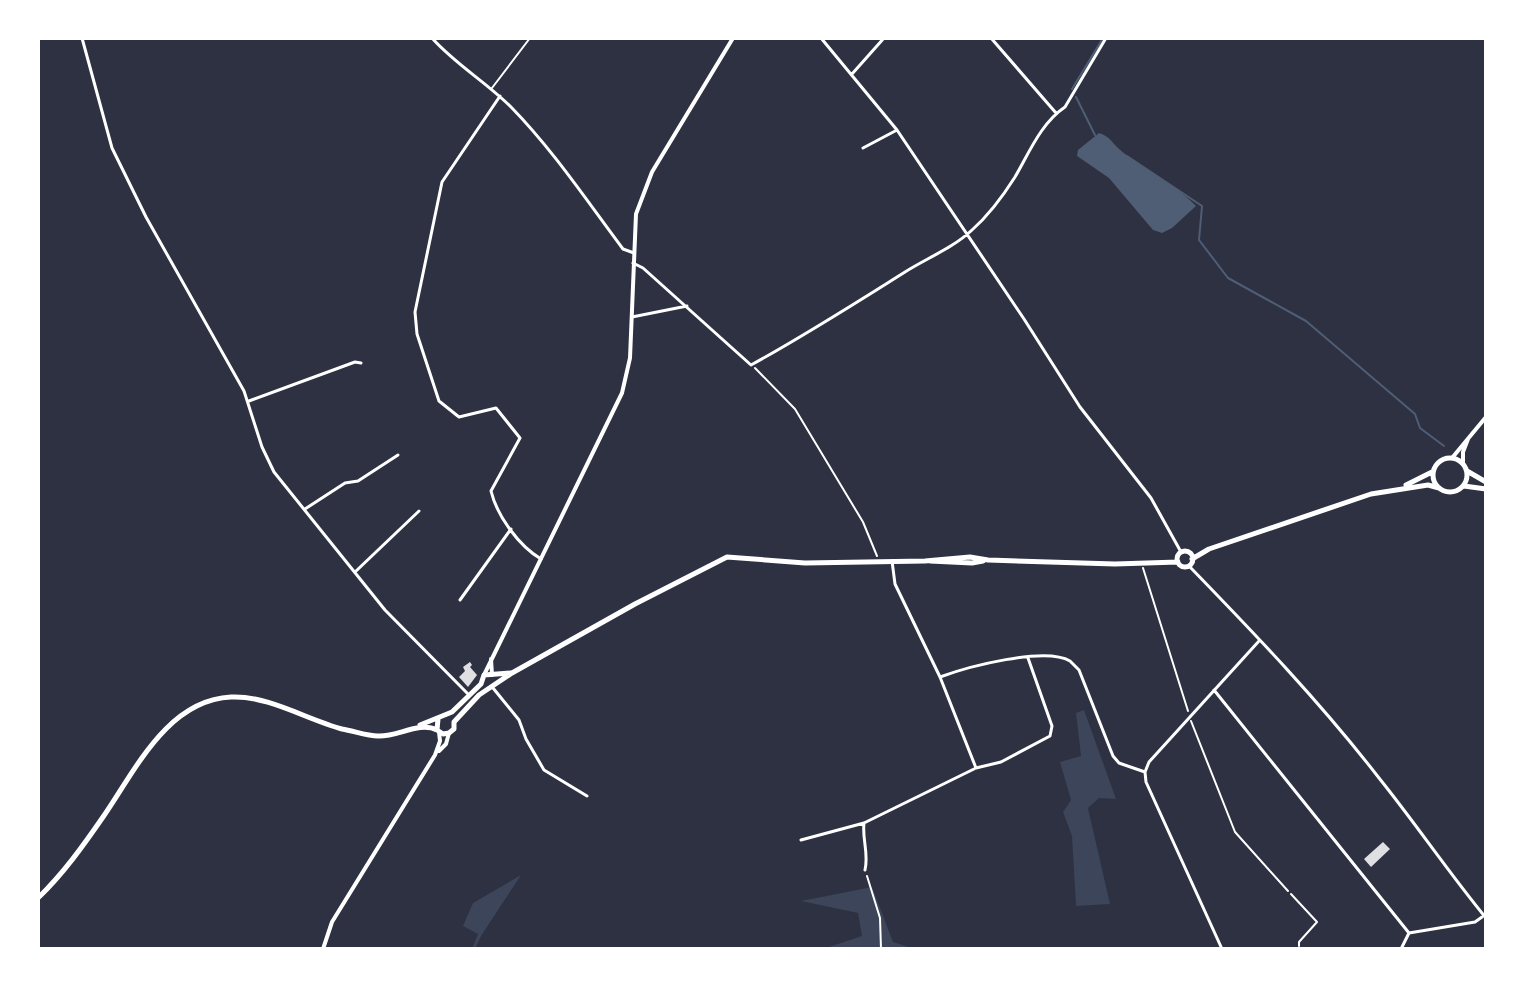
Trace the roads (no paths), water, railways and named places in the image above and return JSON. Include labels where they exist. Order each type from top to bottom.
[{"type":"main road","points":[[1399,488],[1433,472],[1441,460],[1452,458],[1486,482]]},
{"type":"main road","points":[[1464,486],[1467,471]]},
{"type":"main road","points":[[1433,472],[1439,488]]},
{"type":"main road","points":[[38,898],[79,850],[153,742],[190,710],[213,700],[253,698],[328,725],[376,737],[433,727],[449,733],[454,729],[454,722],[512,673],[727,557],[805,563],[970,557],[988,560],[1178,562],[1181,566],[1209,549],[1371,494],[1428,485],[1450,492],[1464,486],[1486,489]]},
{"type":"main road","points":[[1178,562],[1181,552],[1189,552],[1191,562]]},
{"type":"main road","points":[[416,728],[426,721],[446,715],[481,684],[484,675],[512,673]]},
{"type":"main road","points":[[492,687],[493,675]]},
{"type":"main road","points":[[481,684],[492,687]]},
{"type":"main road","points":[[446,715],[454,722]]},
{"type":"main road","points":[[438,719],[438,731]]},
{"type":"street","points":[[82,38],[112,148],[146,217],[249,401],[262,447],[274,472],[385,610],[469,695]]},
{"type":"street","points":[[432,38],[500,96],[553,156],[623,249],[634,253]]},
{"type":"street","points":[[484,675],[622,393],[630,358],[636,214],[652,172],[733,38]]},
{"type":"street","points":[[821,38],[897,130],[1080,407],[1151,498],[1181,552]]},
{"type":"street","points":[[852,74],[884,38]]},
{"type":"street","points":[[991,38],[1056,113]]},
{"type":"street","points":[[633,263],[687,306],[751,365],[967,234],[992,209],[1056,113],[1065,107],[1106,38]]},
{"type":"street","points":[[500,96],[442,182],[415,312],[417,334],[439,401],[459,417],[496,408],[520,438],[491,491],[494,502],[527,551],[541,559]]},
{"type":"street","points":[[863,148],[897,130]]},
{"type":"street","points":[[631,317],[687,306]]},
{"type":"street","points":[[249,401],[355,362],[361,363]]},
{"type":"street","points":[[1452,458],[1486,417]]},
{"type":"street","points":[[1463,463],[1463,452],[1470,433]]},
{"type":"street","points":[[304,509],[345,483],[358,481],[398,455]]},
{"type":"street","points":[[355,573],[419,511]]},
{"type":"street","points":[[460,600],[511,529]]},
{"type":"street","points":[[892,561],[895,584],[940,677],[976,768]]},
{"type":"street","points":[[1191,562],[1379,777],[1485,917],[1475,922],[1409,933]]},
{"type":"street","points":[[1222,949],[1146,782],[1145,772],[1149,762],[1189,716],[1259,641]]},
{"type":"street","points":[[940,677],[990,661],[1028,658],[1071,661],[1079,670],[1113,756],[1119,763],[1145,772]]},
{"type":"street","points":[[801,840],[864,823],[976,768],[1001,762],[1050,736],[1052,726],[1028,658]]},
{"type":"street","points":[[491,659],[493,675]]},
{"type":"street","points":[[492,687],[519,720],[544,770],[587,796]]},
{"type":"street","points":[[1214,690],[1409,933]]},
{"type":"street","points":[[323,949],[332,922],[437,752],[440,741],[438,731]]},
{"type":"street","points":[[437,752],[446,744],[449,733]]},
{"type":"street","points":[[864,823],[863,835],[868,856],[865,870]]},
{"type":"street","points":[[1401,949],[1409,933]]},
{"type":"lane","points":[[492,88],[530,38]]},
{"type":"waterway","points":[[1072,89],[1103,38]]},
{"type":"waterway","points":[[1076,97],[1095,135]]},
{"type":"waterway","points":[[1127,156],[1202,206],[1199,240],[1228,278],[1306,321],[1415,414],[1420,428],[1444,446]]}]
